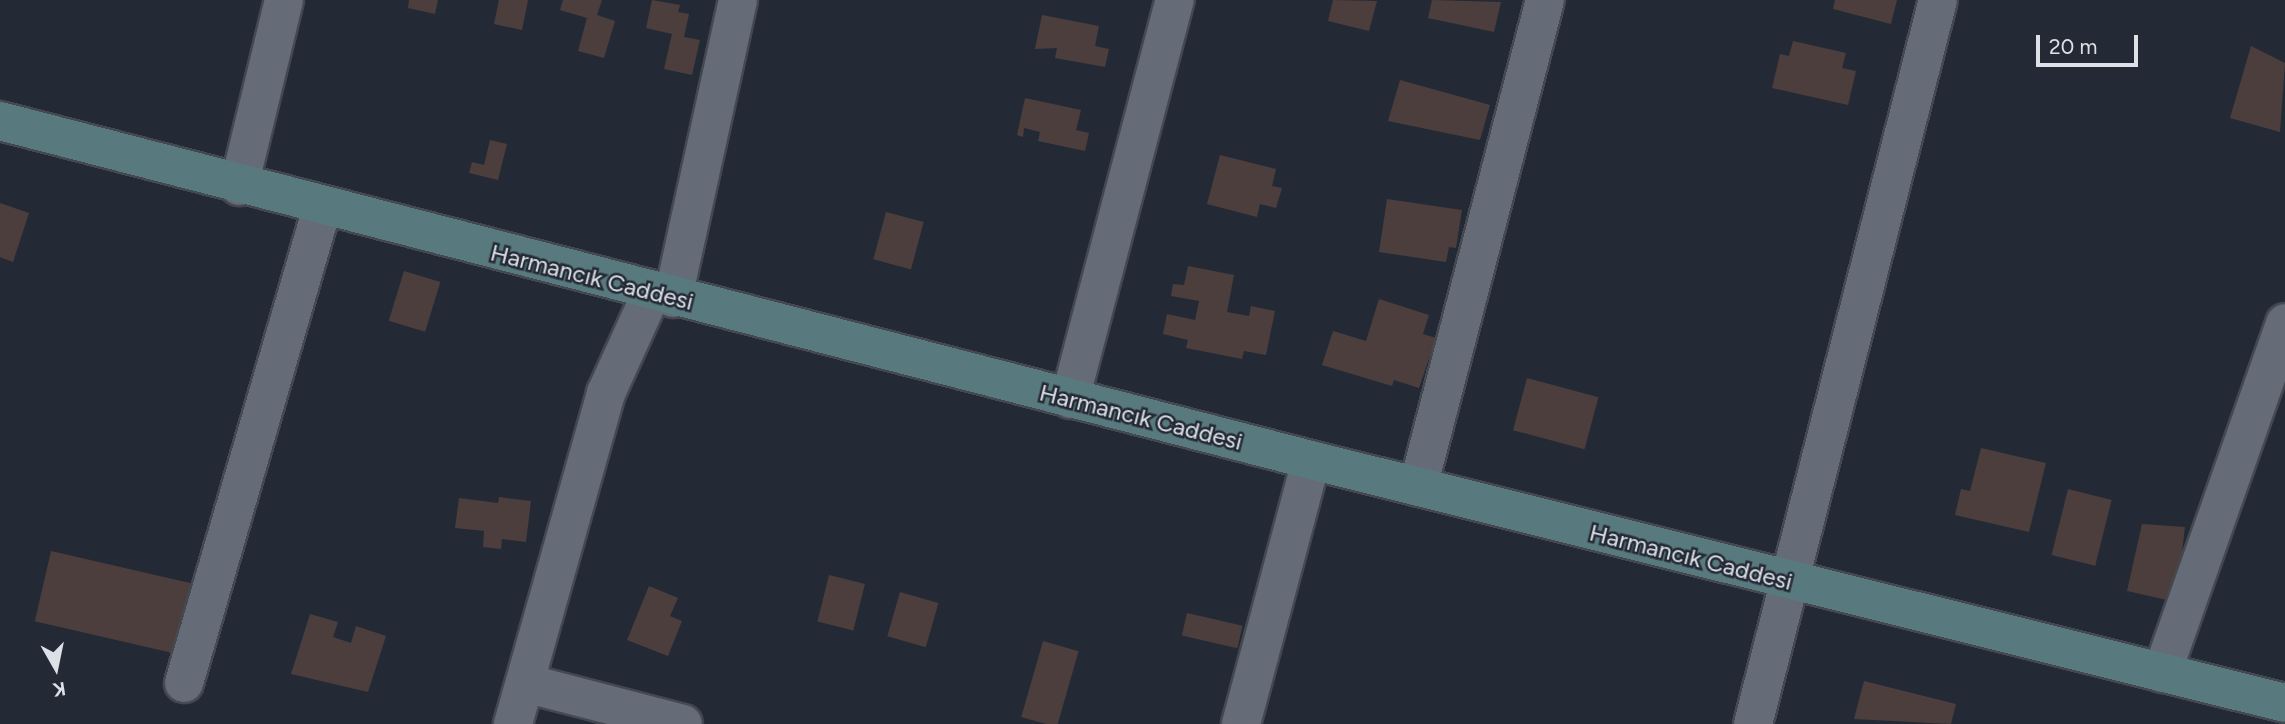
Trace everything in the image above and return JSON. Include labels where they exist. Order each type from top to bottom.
[{"type":"street","points":[[239,186],[284,0]]},
{"type":"street","points":[[513,724],[606,393],[663,295],[738,0]]},
{"type":"street","points":[[1070,399],[1175,0]]},
{"type":"street","points":[[1418,487],[1545,0]]},
{"type":"street","points":[[1753,724],[1793,583],[1938,0]]},
{"type":"street","name":"Harmancık Caddesi","points":[[0,121],[322,208],[1070,399],[1793,583],[2285,703]]},
{"type":"street","points":[[184,683],[322,208]]},
{"type":"street","points":[[2162,673],[2285,323]]},
{"type":"street","points":[[1241,724],[1311,460]]},
{"type":"street","points":[[525,683],[683,724]]},
{"type":"building","points":[[409,0],[438,0],[435,14],[408,8]]},
{"type":"building","points":[[499,0],[528,0],[522,30],[494,24]]},
{"type":"building","points":[[563,0],[602,0],[597,15],[615,21],[604,58],[578,51],[587,18],[560,10]]},
{"type":"building","points":[[652,0],[680,5],[678,12],[689,14],[684,37],[700,40],[692,75],[664,69],[672,34],[646,28]]},
{"type":"building","points":[[1333,0],[1377,1],[1369,31],[1328,21]]},
{"type":"building","points":[[1432,0],[1501,2],[1494,32],[1428,18]]},
{"type":"building","points":[[1835,0],[1897,0],[1891,24],[1833,9]]},
{"type":"building","points":[[1042,15],[1099,26],[1095,46],[1109,49],[1105,67],[1055,58],[1057,48],[1035,49]]},
{"type":"building","points":[[1793,41],[1846,53],[1842,68],[1856,71],[1848,105],[1772,88],[1780,54],[1789,56]]},
{"type":"building","points":[[2251,46],[2285,63],[2280,132],[2230,118]]},
{"type":"building","points":[[1400,80],[1490,105],[1480,140],[1388,121]]},
{"type":"building","points":[[1025,98],[1081,110],[1076,130],[1089,133],[1085,151],[1038,141],[1040,132],[1024,128],[1023,137],[1017,135]]},
{"type":"building","points":[[490,140],[507,144],[498,180],[469,173],[472,162],[484,165]]},
{"type":"building","points":[[1220,155],[1276,169],[1272,186],[1282,188],[1276,208],[1260,204],[1257,217],[1207,204]]},
{"type":"building","points":[[1387,199],[1462,210],[1456,248],[1449,247],[1446,262],[1379,252]]},
{"type":"building","points":[[0,203],[29,213],[13,262],[0,257]]},
{"type":"building","points":[[886,212],[924,222],[911,269],[873,259]]},
{"type":"building","points":[[1188,266],[1234,275],[1227,312],[1249,316],[1251,306],[1275,311],[1266,355],[1244,351],[1242,359],[1186,348],[1188,340],[1163,334],[1167,314],[1195,320],[1199,301],[1171,296],[1173,284],[1184,285]]},
{"type":"building","points":[[404,271],[440,282],[425,332],[389,321]]},
{"type":"building","points":[[1379,299],[1429,315],[1423,334],[1436,338],[1419,388],[1394,380],[1392,386],[1322,365],[1333,331],[1366,341]]},
{"type":"building","points":[[1527,378],[1598,397],[1585,449],[1513,430]]},
{"type":"building","points":[[1981,448],[2046,463],[2029,532],[1955,515],[1961,489],[1970,491]]},
{"type":"building","points":[[2068,489],[2112,500],[2095,566],[2052,555]]},
{"type":"building","points":[[499,497],[531,501],[526,542],[502,539],[501,549],[483,547],[484,531],[455,528],[459,498],[498,503]]},
{"type":"building","points":[[2142,524],[2185,527],[2176,602],[2127,591]]},
{"type":"building","points":[[51,551],[193,584],[177,654],[35,621]]},
{"type":"building","points":[[829,575],[865,584],[853,631],[817,622]]},
{"type":"building","points":[[649,586],[678,598],[670,616],[682,621],[668,656],[627,640]]},
{"type":"building","points":[[900,592],[938,603],[926,647],[887,636]]},
{"type":"building","points":[[1187,613],[1243,626],[1237,648],[1182,635]]},
{"type":"building","points":[[310,614],[338,622],[333,637],[351,643],[356,626],[386,636],[368,692],[291,674]]},
{"type":"building","points":[[1043,641],[1079,651],[1058,724],[1046,724],[1021,717]]},
{"type":"building","points":[[1864,681],[1956,704],[1951,724],[1854,719]]}]
